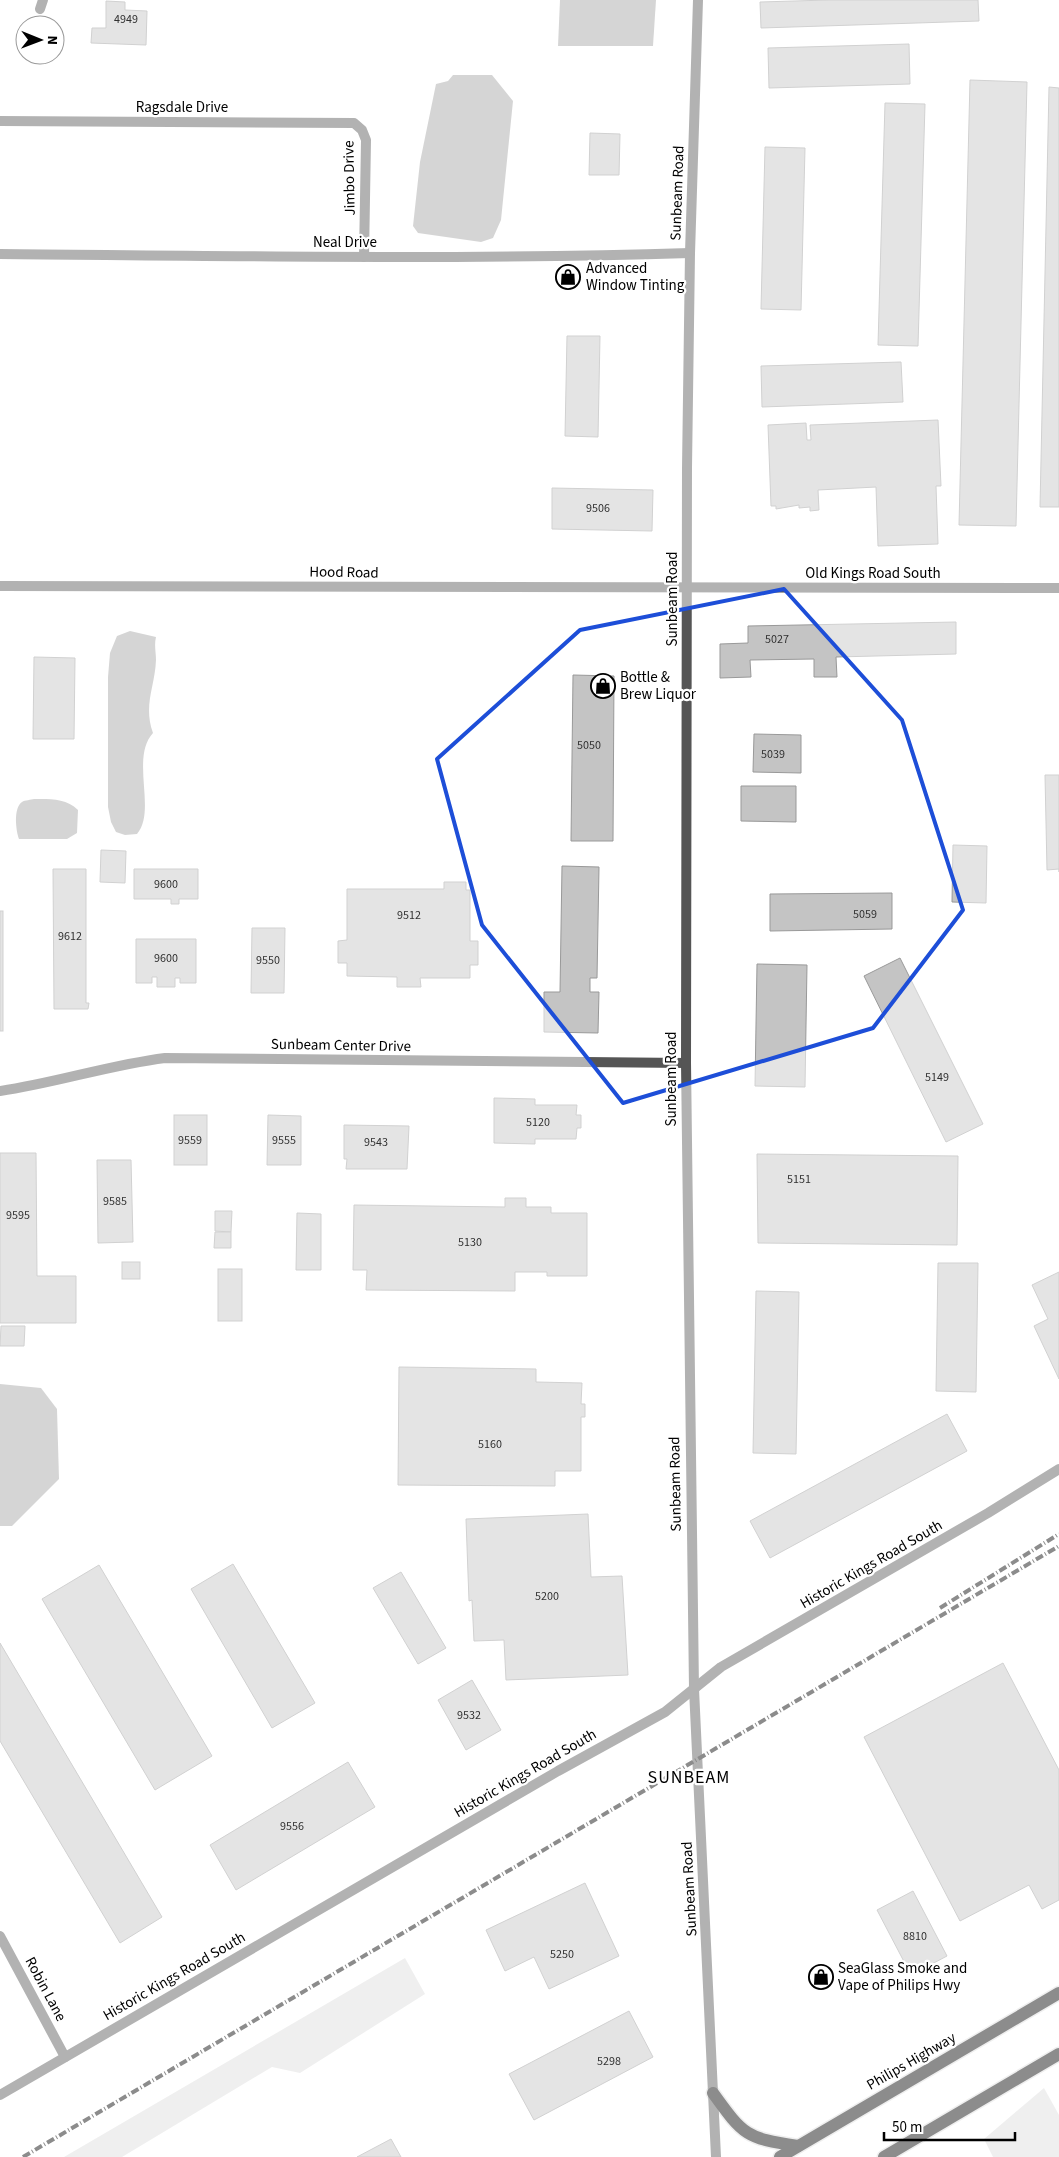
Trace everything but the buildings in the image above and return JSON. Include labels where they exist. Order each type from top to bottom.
[{"type":"main road","name":"Philips Highway","points":[[780,2157],[1059,1993]]},
{"type":"main road","points":[[884,2157],[1059,2054]]},
{"type":"main road","points":[[713,2093],[735,2124],[750,2136],[798,2146]]},
{"type":"street","name":"Sunbeam Road","points":[[698,0],[690,253],[686,1063],[694,1689],[716,2157]]},
{"type":"street","name":"Ragsdale Drive","points":[[0,121],[354,123],[362,130]]},
{"type":"street","name":"Jimbo Drive","points":[[362,130],[366,140],[364,257]]},
{"type":"street","name":"Neal Drive","points":[[0,254],[577,257],[690,253]]},
{"type":"street","name":"Hood Road","points":[[0,586],[688,588]]},
{"type":"street","name":"Old Kings Road South","points":[[688,588],[1059,588]]},
{"type":"street","name":"Sunbeam Center Drive","points":[[0,1091],[28,1087],[125,1063],[165,1058],[686,1063]]},
{"type":"street","name":"Historic Kings Road South","points":[[0,2095],[558,1771],[665,1712],[721,1667],[988,1513],[1059,1469]]},
{"type":"street","name":"Robin Lane","points":[[0,1936],[65,2057]]},
{"type":"highlighted area","points":[[784,589],[902,720],[963,910],[873,1028],[623,1103],[482,925],[437,759],[580,630]]},
{"type":"shaded area","points":[[560,0],[656,0],[653,46],[558,46]]},
{"type":"shaded area","points":[[453,75],[492,75],[513,101],[501,220],[493,238],[481,242],[418,233],[413,226],[420,162],[436,84],[448,81]]},
{"type":"shaded area","points":[[130,631],[156,637],[156,660],[149,705],[150,723],[153,733],[147,744],[144,756],[145,812],[137,834],[125,835],[116,832],[111,822],[108,807],[108,677],[110,653],[117,636]]},
{"type":"shaded area","points":[[34,799],[63,801],[73,806],[78,810],[77,833],[67,839],[19,839],[16,825],[17,809],[22,802]]},
{"type":"shaded area","points":[[0,1384],[41,1388],[57,1409],[59,1479],[12,1526],[0,1526]]},
{"type":"shaded area","points":[[405,1958],[425,1994],[300,2073],[272,2067],[122,2157],[64,2157]]},
{"type":"shaded area","points":[[1044,2088],[1059,2115],[1059,2157],[993,2157],[984,2139]]},
{"type":"railway","points":[[940,1608],[1059,1534]]},
{"type":"railway","points":[[23,2157],[1059,1546]]},
{"type":"place","name":"Advanced Window Tinting","points":[[568,277]]},
{"type":"place","name":"Bottle & Brew Liquor","points":[[603,686]]},
{"type":"place","name":"SeaGlass Smoke and Vape of Philips Hwy","points":[[821,1977]]},
{"type":"district","name":"SUNBEAM","points":[[689,1777]]}]
